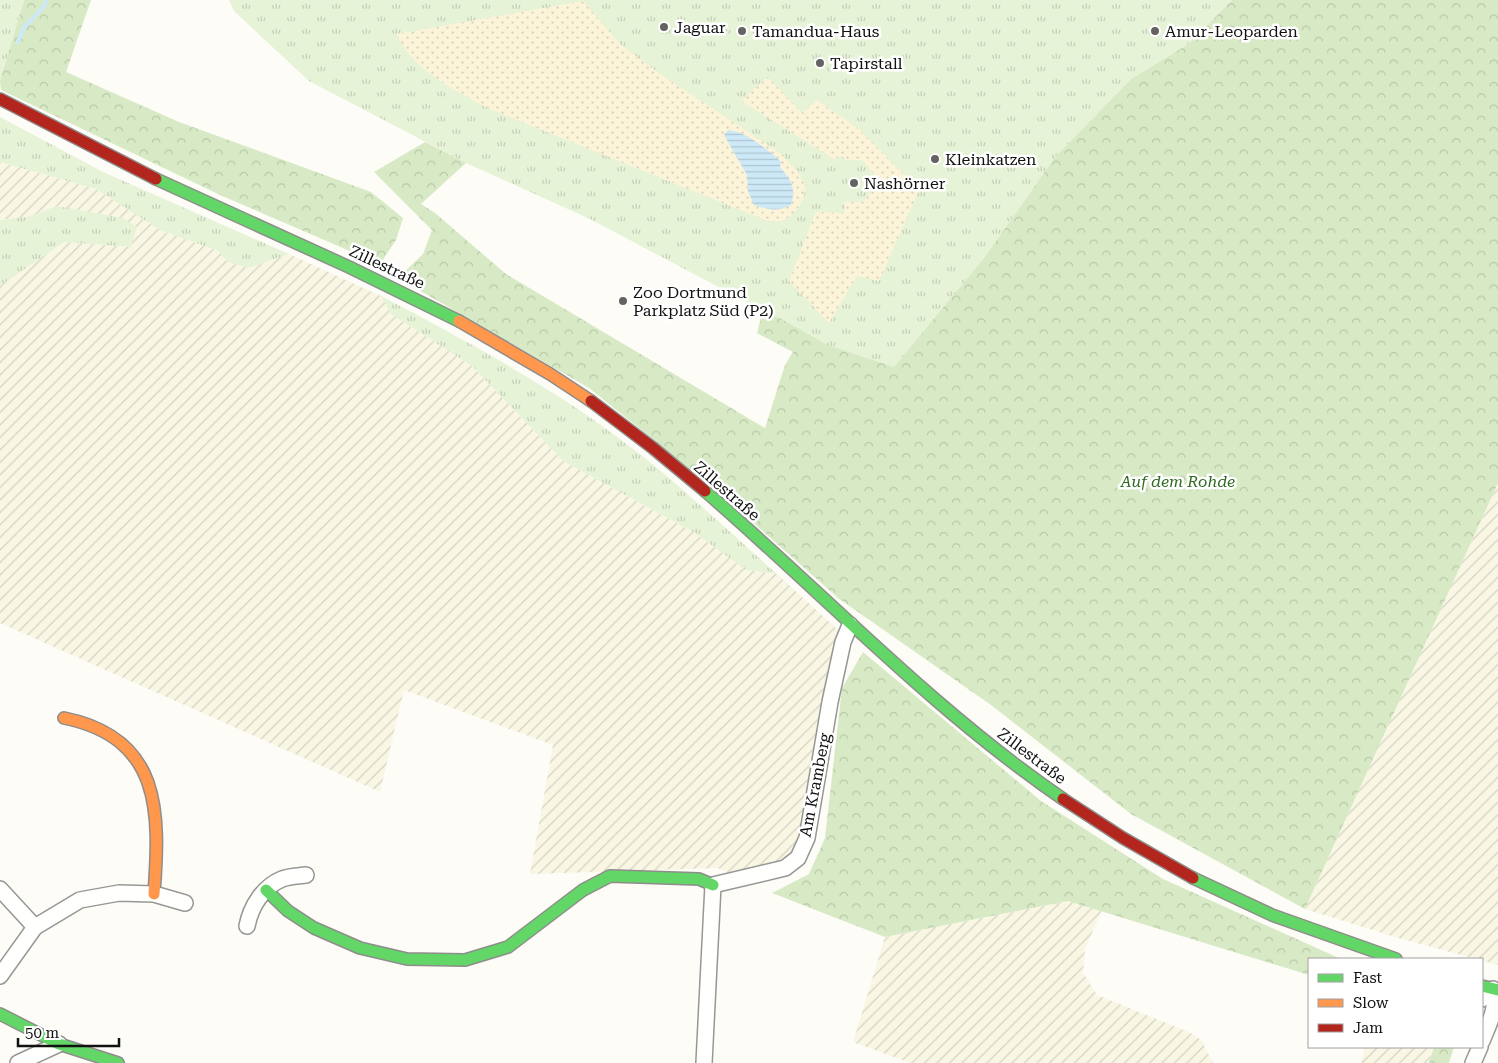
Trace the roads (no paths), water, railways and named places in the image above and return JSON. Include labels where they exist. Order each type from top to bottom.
[{"type":"main road","name":"Zillestraße","points":[[0,99],[95,151],[422,301],[529,359],[599,406],[650,447],[735,520],[925,691],[1011,762],[1122,838],[1235,899],[1300,926],[1393,958]]},
{"type":"main road","points":[[64,718],[92,724],[111,735],[127,749],[142,769],[153,792],[158,815],[154,894]]},
{"type":"main road","points":[[266,890],[288,911],[314,928],[360,948],[407,959],[465,960],[508,947],[583,890],[610,876],[690,878],[699,879],[713,885]]},
{"type":"main road","points":[[0,1014],[59,1044],[118,1063]]},
{"type":"street","name":"Am Kramberg","points":[[713,885],[784,868],[798,858],[807,838],[830,702],[843,642],[850,625]]},
{"type":"street","points":[[247,926],[250,911],[266,890],[283,878],[306,875]]},
{"type":"street","points":[[704,1063],[713,885]]},
{"type":"street","points":[[0,889],[35,927]]},
{"type":"street","points":[[0,976],[35,927],[80,900],[119,893],[154,894],[185,903]]},
{"type":"street","points":[[1486,1036],[1495,1010],[1496,1001],[1489,991]]},
{"type":"street","points":[[18,1063],[59,1044]]},
{"type":"street","points":[[1466,1063],[1469,1048]]},
{"type":"street","points":[[1473,1063],[1480,1048]]},
{"type":"water","points":[[728,130],[735,131],[749,138],[781,162],[780,167],[793,189],[791,205],[773,210],[754,205],[748,191],[747,175],[724,135]]},
{"type":"waterway","points":[[18,42],[23,29],[45,5],[46,0]]},
{"type":"place","name":"Jaguar","points":[[664,27]]},
{"type":"place","name":"Tamandua-Haus","points":[[742,31]]},
{"type":"place","name":"Amur-Leoparden","points":[[1155,31]]},
{"type":"place","name":"Tapirstall","points":[[820,63]]},
{"type":"place","name":"Kleinkatzen","points":[[935,159]]},
{"type":"place","name":"Nashörner","points":[[854,183]]},
{"type":"place","name":"Zoo Dortmund Parkplatz Süd (P2)","points":[[623,301]]},
{"type":"park label","name":"Auf dem Rohde","points":[[1178,481]]}]
